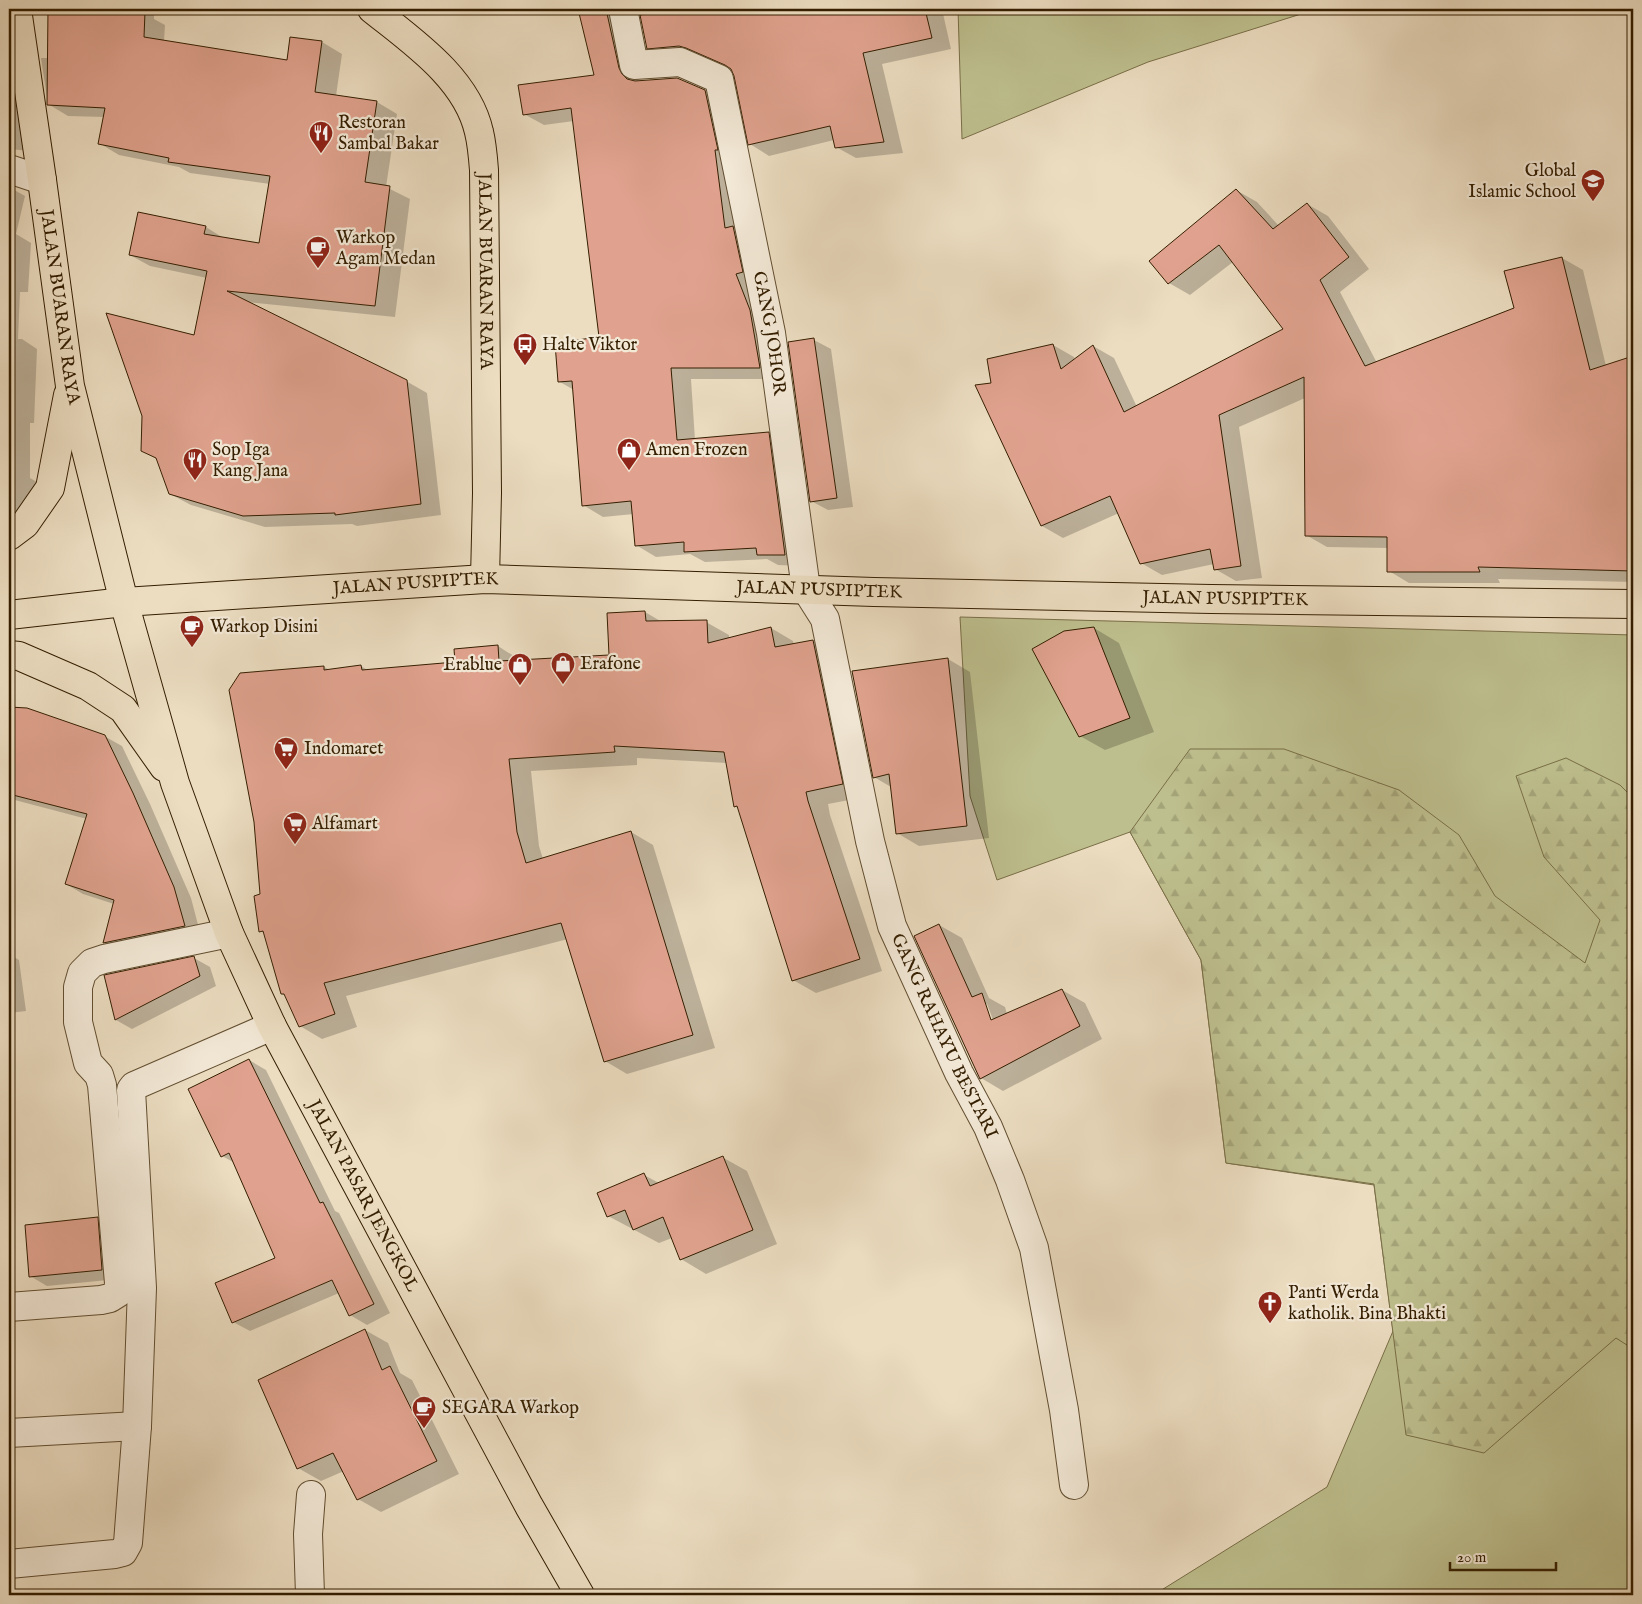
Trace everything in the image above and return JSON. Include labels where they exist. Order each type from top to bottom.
[{"type":"main road","name":"JALAN BUARAN RAYA","points":[[17,9],[70,386],[124,602],[175,783]]},
{"type":"main road","name":"JALAN BUARAN RAYA","points":[[372,9],[429,55],[464,95],[479,131],[484,170],[487,493],[485,579]]},
{"type":"main road","points":[[9,536],[25,524],[50,488],[70,386]]},
{"type":"main road","name":"JALAN PUSPIPTEK","points":[[9,615],[124,602],[485,579],[1211,599],[1633,604]]},
{"type":"main road","points":[[9,655],[19,656],[88,686],[123,709],[175,783]]},
{"type":"main road","name":"JALAN PASAR JENGKOL","points":[[175,783],[229,933],[272,1026],[520,1489],[580,1595]]},
{"type":"street","name":"GANG JOHOR","points":[[623,9],[634,65],[680,62],[719,79],[771,333],[806,589]]},
{"type":"street","points":[[9,168],[42,180]]},
{"type":"street","name":"GANG RAHAYU BESTARI","points":[[806,589],[826,619],[870,841],[892,926],[959,1073],[988,1127],[1010,1180],[1034,1248],[1064,1410],[1074,1486]]},
{"type":"street","points":[[9,1307],[101,1300],[110,1298],[118,1293],[119,1283],[102,1085],[99,1075],[88,1063],[78,1022],[78,987],[82,973],[92,963],[104,959],[229,933]]},
{"type":"street","points":[[9,1564],[123,1552],[128,1543],[137,1426],[142,1288],[131,1090],[134,1086],[272,1026]]},
{"type":"street","points":[[9,1433],[137,1426]]},
{"type":"street","points":[[310,1595],[308,1534],[311,1496]]},
{"type":"green space","points":[[958,9],[1317,9],[1148,62],[962,139]]},
{"type":"green space","points":[[960,617],[1633,635],[1633,1595],[1157,1595],[1160,1591],[1327,1487],[1393,1331],[1374,1185],[1226,1163],[1201,960],[1130,832],[997,880],[970,796]]},
{"type":"green space","points":[[1190,749],[1284,749],[1399,790],[1459,835],[1495,896],[1585,963],[1600,920],[1544,857],[1516,776],[1566,758],[1620,785],[1633,798],[1633,1349],[1616,1338],[1484,1453],[1406,1435],[1374,1184],[1226,1163],[1201,960],[1130,832]]},
{"type":"building","points":[[48,9],[134,9],[134,12],[145,12],[144,37],[287,60],[290,37],[322,41],[315,92],[377,101],[365,182],[390,186],[375,306],[227,291],[407,380],[421,504],[335,515],[335,513],[243,516],[169,494],[156,458],[141,451],[142,416],[106,313],[194,335],[207,271],[129,255],[138,212],[206,226],[204,234],[259,243],[270,176],[168,162],[169,158],[98,144],[105,108],[47,105]]},
{"type":"building","points":[[578,9],[606,9],[619,68],[627,79],[635,81],[677,78],[705,90],[718,150],[715,150],[725,228],[733,226],[743,272],[736,274],[750,310],[760,368],[671,368],[677,440],[769,432],[785,555],[757,555],[756,548],[684,552],[684,542],[635,546],[631,501],[582,506],[572,381],[558,382],[555,343],[599,337],[571,108],[523,115],[518,85],[594,75]]},
{"type":"building","points":[[676,9],[925,9],[932,38],[863,53],[884,142],[835,148],[830,126],[748,145],[731,69],[679,46],[647,49],[640,15]]},
{"type":"building","points":[[1236,189],[1273,229],[1307,203],[1349,257],[1320,280],[1365,366],[1514,308],[1504,271],[1562,257],[1590,370],[1633,356],[1633,571],[1478,567],[1480,572],[1387,572],[1387,537],[1305,536],[1304,377],[1219,415],[1241,566],[1214,570],[1210,549],[1140,564],[1110,496],[1041,526],[975,385],[991,383],[987,359],[1053,344],[1061,369],[1093,345],[1124,412],[1283,329],[1219,245],[1168,284],[1149,261]]},
{"type":"building","points":[[814,338],[837,498],[810,502],[788,342]]},
{"type":"building","points":[[645,611],[646,621],[707,620],[708,643],[771,627],[775,647],[813,640],[843,784],[806,792],[860,959],[792,981],[737,806],[734,807],[724,752],[614,746],[615,752],[509,759],[517,832],[526,863],[631,831],[693,1035],[604,1062],[561,923],[324,983],[335,1014],[299,1027],[284,994],[281,994],[263,931],[259,932],[254,896],[260,894],[254,822],[229,690],[240,673],[324,666],[324,670],[361,665],[362,670],[455,662],[454,649],[498,645],[499,661],[609,655],[607,613]]},
{"type":"building","points":[[1094,627],[1130,718],[1079,737],[1032,649],[1064,631]]},
{"type":"building","points":[[948,658],[967,826],[896,834],[889,774],[873,778],[852,671]]},
{"type":"building","points":[[9,707],[27,708],[105,735],[133,793],[174,887],[185,926],[103,943],[114,900],[65,884],[87,814],[9,794]]},
{"type":"building","points":[[939,924],[972,997],[982,993],[991,1020],[1062,989],[1080,1026],[980,1079],[914,936]]},
{"type":"building","points":[[194,956],[200,976],[115,1020],[104,975]]},
{"type":"building","points":[[249,1059],[320,1203],[323,1202],[374,1304],[349,1316],[332,1280],[232,1323],[215,1283],[275,1258],[229,1153],[221,1157],[188,1089]]},
{"type":"building","points":[[723,1156],[753,1230],[680,1260],[663,1217],[633,1230],[625,1210],[607,1217],[597,1193],[644,1173],[650,1186]]},
{"type":"building","points":[[98,1217],[102,1270],[29,1277],[25,1225]]},
{"type":"building","points":[[365,1329],[382,1370],[390,1366],[437,1461],[357,1500],[333,1453],[297,1469],[258,1380]]},
{"type":"place","name":"Restoran Sambal Bakar","points":[[321,154]]},
{"type":"place","name":"Global Islamic School","points":[[1593,202]]},
{"type":"place","name":"Warkop Agam Medan","points":[[318,269]]},
{"type":"place","name":"Halte Viktor","points":[[525,366]]},
{"type":"place","name":"Amen Frozen","points":[[629,471]]},
{"type":"place","name":"Sop Iga Kang Jana","points":[[195,481]]},
{"type":"place","name":"Warkop Disini","points":[[192,648]]},
{"type":"place","name":"Erafone","points":[[563,685]]},
{"type":"place","name":"Erablue","points":[[520,686]]},
{"type":"place","name":"Indomaret","points":[[286,770]]},
{"type":"place","name":"Alfamart","points":[[295,845]]},
{"type":"place","name":"Panti Werda katholik. Bina Bhakti","points":[[1270,1324]]},
{"type":"place","name":"SEGARA Warkop","points":[[424,1429]]}]
